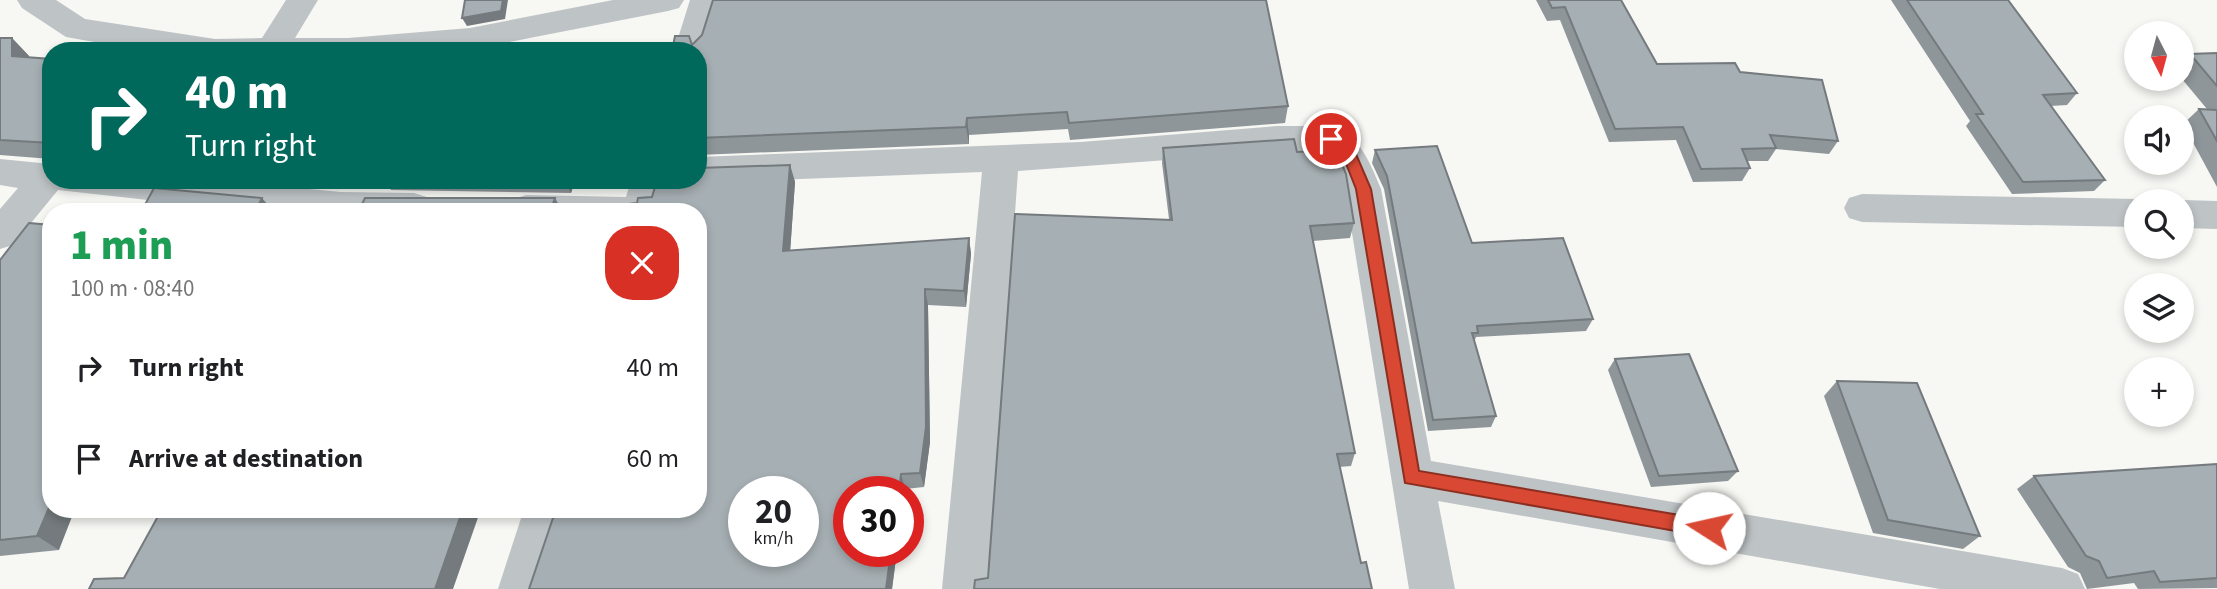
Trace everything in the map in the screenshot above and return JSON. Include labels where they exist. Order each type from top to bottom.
[{"type":"street","points":[[33,0],[77,29],[162,42]]},
{"type":"street","points":[[277,42],[302,0]]},
{"type":"street","points":[[433,42],[470,39],[668,0]]},
{"type":"street","points":[[693,42],[706,0]]},
{"type":"street","points":[[707,170],[1081,155],[1277,139],[1331,139],[1351,158],[1363,189],[1432,589]]},
{"type":"street","points":[[965,589],[1000,158]]},
{"type":"street","points":[[0,172],[42,177]]},
{"type":"street","points":[[0,235],[46,189]]},
{"type":"street","points":[[150,189],[282,203]]},
{"type":"street","points":[[1862,208],[2124,213]]},
{"type":"street","points":[[2194,214],[2217,215]]},
{"type":"street","points":[[1412,477],[2062,589]]},
{"type":"street","points":[[521,589],[543,518]]},
{"type":"building","points":[[465,0],[503,0],[501,11],[462,18]]},
{"type":"building","points":[[713,0],[1266,0],[1288,106],[1069,123],[1067,112],[967,118],[966,127],[707,138],[707,42],[695,42],[702,35]]},
{"type":"building","points":[[1548,0],[1621,0],[1657,64],[1735,63],[1740,72],[1822,80],[1838,141],[1770,135],[1776,148],[1742,149],[1750,168],[1701,169],[1683,127],[1615,129],[1565,7],[1552,8]]},
{"type":"building","points":[[1907,0],[2008,0],[2077,93],[2043,95],[2105,180],[2023,182],[1976,114],[1983,114]]},
{"type":"building","points":[[675,36],[689,36],[691,42],[674,42]]},
{"type":"building","points":[[0,38],[12,38],[12,56],[42,58],[42,142],[0,140]]},
{"type":"building","points":[[2217,53],[2217,86],[2194,59],[2194,54]]},
{"type":"building","points":[[2199,109],[2217,110],[2217,141]]},
{"type":"building","points":[[1294,139],[1297,152],[1336,150],[1346,174],[1354,223],[1310,226],[1355,453],[1337,454],[1361,563],[1366,562],[1372,589],[974,589],[975,580],[988,578],[1015,214],[1172,220],[1163,148]]},
{"type":"building","points":[[1437,146],[1472,243],[1563,238],[1593,319],[1477,326],[1478,333],[1472,333],[1496,416],[1433,420],[1387,176],[1375,150]]},
{"type":"building","points":[[790,165],[783,251],[969,238],[964,291],[925,289],[926,427],[920,473],[901,476],[833,476],[833,567],[889,567],[886,589],[529,589],[553,518],[707,518],[707,203],[637,203],[638,198],[652,197],[654,189],[707,189],[707,168]]},
{"type":"building","points":[[153,189],[262,198],[260,203],[146,203]]},
{"type":"building","points":[[365,198],[555,198],[553,203],[362,203]]},
{"type":"building","points":[[29,223],[42,224],[42,518],[45,518],[37,536],[0,540],[0,260]]},
{"type":"building","points":[[1689,354],[1738,471],[1659,476],[1615,359]]},
{"type":"building","points":[[1837,381],[1917,383],[1980,536],[1888,520]]},
{"type":"building","points":[[2217,464],[2217,578],[2160,582],[2154,571],[2107,578],[2099,561],[2086,556],[2034,476]]},
{"type":"building","points":[[157,518],[460,518],[435,589],[89,589],[94,579],[124,578]]},
{"type":"route","points":[[1331,139],[1351,158],[1363,189],[1412,477],[1709,528]]}]
